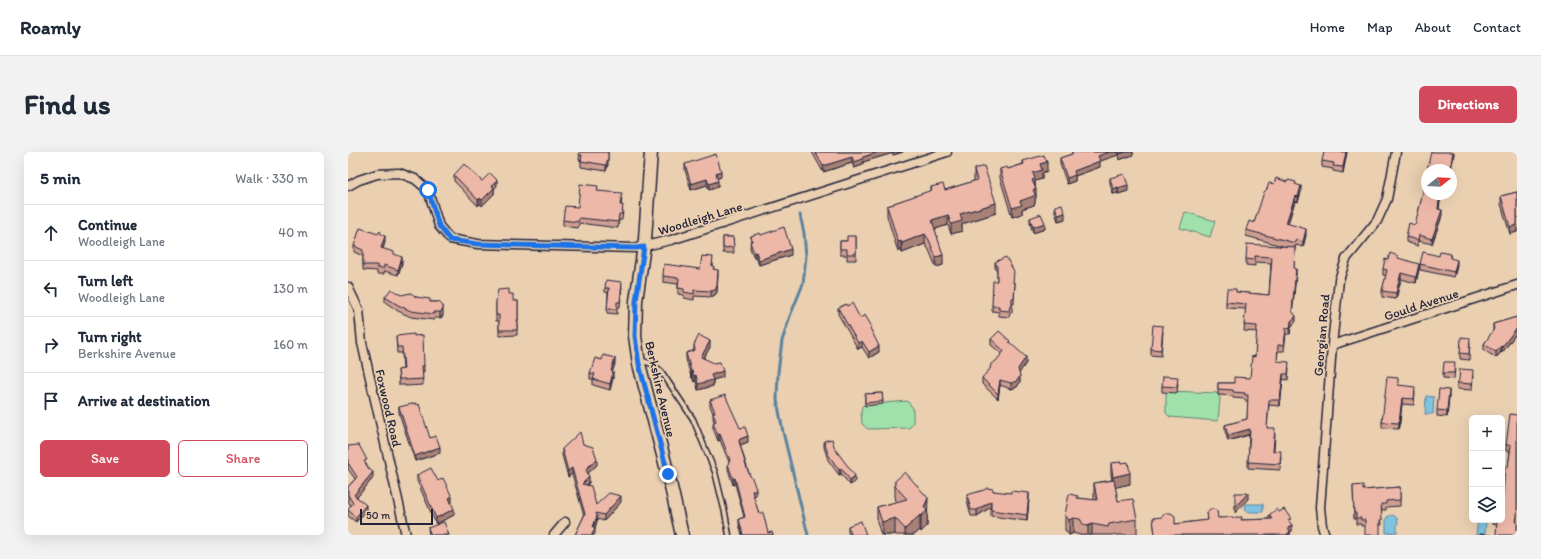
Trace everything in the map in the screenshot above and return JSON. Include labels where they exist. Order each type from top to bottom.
[{"type":"street","name":"Berkshire Avenue","points":[[652,152],[644,247],[636,301],[635,336],[638,360],[668,474],[682,535]]},
{"type":"street","name":"Woodleigh Lane","points":[[348,186],[359,180],[377,174],[399,174],[415,178],[428,190],[439,226],[450,240],[478,244],[636,248],[678,238],[947,152]]},
{"type":"street","name":"Georgian Road","points":[[1325,535],[1322,526],[1320,508],[1338,280],[1346,259],[1377,221],[1387,199],[1396,152]]},
{"type":"street","name":"Gould Avenue","points":[[1332,345],[1517,285]]},
{"type":"street","name":"Foxwood Road","points":[[348,287],[359,310],[362,343],[406,535]]},
{"type":"street","points":[[554,535],[565,522]]},
{"type":"lane","points":[[638,360],[652,364],[661,371],[693,419],[715,472],[729,535]]},
{"type":"green space","points":[[1185,212],[1215,221],[1210,237],[1180,228]]},
{"type":"green space","points":[[1170,391],[1217,393],[1220,398],[1218,421],[1170,417],[1166,413],[1166,395]]},
{"type":"green space","points":[[907,401],[913,408],[913,423],[909,428],[868,429],[862,424],[861,410],[863,405]]},
{"type":"water","points":[[1426,396],[1434,397],[1433,414],[1425,414]]},
{"type":"water","points":[[1245,504],[1263,504],[1263,512],[1246,512]]},
{"type":"water","points":[[1392,515],[1397,519],[1397,532],[1386,533],[1387,517]]},
{"type":"water","points":[[1478,523],[1486,523],[1485,535],[1476,535]]},
{"type":"building","points":[[580,152],[608,152],[606,165],[581,161],[582,155],[579,155]]},
{"type":"building","points":[[815,152],[878,152],[854,162],[852,157],[823,166]]},
{"type":"building","points":[[1072,152],[1109,152],[1098,156],[1100,161],[1074,171],[1075,175],[1067,178],[1060,158],[1072,154]]},
{"type":"building","points":[[1324,152],[1346,152],[1343,167],[1333,166],[1334,163],[1322,161]]},
{"type":"building","points":[[1431,152],[1453,152],[1451,164],[1428,164]]},
{"type":"building","points":[[716,154],[721,171],[716,173],[718,181],[709,184],[707,179],[691,184],[685,164]]},
{"type":"building","points":[[1044,155],[1047,162],[1040,164],[1042,170],[1033,173],[1035,179],[1032,180],[1036,189],[1033,190],[1035,194],[1034,196],[1020,201],[1022,205],[1012,208],[1000,169],[1007,167],[1008,169],[1024,164],[1023,161]]},
{"type":"building","points":[[464,164],[482,181],[490,173],[497,180],[492,186],[494,188],[482,200],[480,198],[478,200],[454,175]]},
{"type":"building","points":[[984,166],[996,203],[960,214],[962,221],[951,224],[948,215],[932,220],[943,255],[936,257],[925,234],[902,243],[901,241],[898,242],[887,206],[932,190],[931,187],[943,184],[945,190],[977,180],[974,169]]},
{"type":"building","points":[[1124,174],[1128,185],[1113,189],[1110,178]]},
{"type":"building","points":[[1276,178],[1287,182],[1288,180],[1296,182],[1295,184],[1301,186],[1298,197],[1295,196],[1286,223],[1306,229],[1303,242],[1296,239],[1295,243],[1246,230],[1249,221],[1254,223],[1264,192],[1269,183],[1274,184]]},
{"type":"building","points":[[580,184],[598,186],[597,191],[622,193],[620,205],[623,205],[622,214],[619,214],[618,222],[579,218],[578,222],[563,220],[565,206],[578,207]]},
{"type":"building","points":[[1517,192],[1517,225],[1510,227],[1501,196]]},
{"type":"building","points":[[1439,200],[1438,209],[1442,210],[1432,239],[1419,235],[1418,240],[1406,237],[1409,223],[1415,225],[1421,201]]},
{"type":"building","points":[[1062,204],[1065,213],[1058,215],[1055,206]]},
{"type":"building","points":[[1041,214],[1045,223],[1033,227],[1030,218]]},
{"type":"building","points":[[784,227],[791,249],[759,260],[756,252],[754,253],[750,242],[752,241],[751,236],[760,233],[761,235]]},
{"type":"building","points":[[360,228],[378,234],[380,231],[382,235],[385,236],[381,248],[394,252],[394,254],[402,257],[398,270],[384,265],[384,268],[377,268],[377,265],[363,265],[363,250],[354,246]]},
{"type":"building","points":[[847,236],[856,236],[856,254],[847,254],[847,249],[840,249],[840,241],[847,241]]},
{"type":"building","points":[[723,237],[733,237],[734,247],[723,248]]},
{"type":"building","points":[[1247,244],[1295,247],[1294,269],[1296,269],[1292,311],[1296,316],[1291,321],[1290,329],[1286,328],[1284,345],[1278,345],[1277,361],[1289,362],[1288,374],[1283,374],[1280,400],[1269,400],[1267,428],[1275,428],[1273,451],[1281,451],[1280,464],[1248,462],[1250,429],[1228,435],[1225,425],[1247,419],[1248,395],[1245,395],[1245,393],[1233,392],[1233,390],[1218,389],[1218,383],[1234,383],[1234,377],[1250,378],[1252,356],[1255,357],[1257,326],[1244,325],[1246,304],[1226,302],[1227,289],[1236,289],[1236,292],[1269,295],[1272,257],[1255,256],[1255,260],[1246,259]]},
{"type":"building","points":[[1423,252],[1439,256],[1440,252],[1451,254],[1450,258],[1457,260],[1454,272],[1420,264]]},
{"type":"building","points":[[1390,253],[1398,256],[1398,258],[1419,264],[1416,277],[1401,273],[1396,293],[1382,291],[1387,270],[1383,269],[1385,259],[1388,260]]},
{"type":"building","points":[[702,256],[713,257],[713,269],[718,270],[717,286],[715,290],[694,290],[694,294],[684,292],[684,289],[678,288],[679,278],[663,276],[664,264],[700,269]]},
{"type":"building","points":[[1006,257],[1014,271],[1013,283],[1015,283],[1014,298],[1012,298],[1012,306],[1010,306],[1009,311],[999,310],[999,306],[992,306],[993,281],[997,281],[997,266],[995,262]]},
{"type":"building","points":[[606,280],[622,282],[620,302],[617,302],[617,309],[607,309],[609,288],[605,288]]},
{"type":"building","points":[[391,289],[401,295],[411,293],[416,297],[430,299],[430,302],[439,302],[443,306],[443,310],[440,312],[434,312],[434,314],[411,311],[385,297]]},
{"type":"building","points":[[509,289],[509,294],[513,294],[513,301],[518,301],[517,330],[499,330],[499,315],[496,315],[498,290]]},
{"type":"building","points":[[852,303],[860,318],[865,315],[872,327],[870,328],[879,346],[869,352],[862,341],[858,343],[838,308]]},
{"type":"building","points":[[1517,317],[1517,329],[1496,352],[1484,344],[1494,329],[1493,324]]},
{"type":"building","points":[[1153,325],[1163,326],[1161,350],[1151,349]]},
{"type":"building","points":[[999,331],[1026,357],[1018,369],[1020,376],[1017,381],[1011,383],[1000,380],[998,394],[982,378],[990,369],[991,364],[996,361],[1004,351],[991,339]]},
{"type":"building","points":[[414,334],[414,336],[423,335],[423,379],[399,379],[398,370],[404,369],[402,347],[397,347],[396,336]]},
{"type":"building","points":[[699,335],[710,341],[701,357],[714,363],[720,362],[723,371],[711,375],[713,380],[698,384],[696,375],[694,376],[691,371],[686,353],[695,350],[694,345]]},
{"type":"building","points":[[1461,337],[1470,338],[1469,354],[1460,353]]},
{"type":"building","points":[[603,355],[615,358],[611,371],[613,372],[610,384],[593,379],[595,374],[590,373],[595,358],[602,360]]},
{"type":"building","points":[[1444,362],[1455,362],[1454,373],[1443,373]]},
{"type":"building","points":[[1460,369],[1473,370],[1472,384],[1457,383],[1459,380]]},
{"type":"building","points":[[1163,376],[1178,377],[1177,387],[1162,386]]},
{"type":"building","points":[[1387,377],[1398,378],[1398,385],[1415,387],[1414,399],[1402,398],[1399,423],[1382,422]]},
{"type":"building","points":[[1439,389],[1449,390],[1447,411],[1437,410]]},
{"type":"building","points":[[882,393],[883,401],[865,403],[865,394]]},
{"type":"building","points":[[725,395],[740,428],[745,427],[748,436],[740,439],[739,441],[746,466],[756,489],[752,491],[759,514],[763,512],[768,533],[772,532],[773,535],[743,535],[739,519],[745,517],[735,478],[733,479],[728,464],[730,460],[720,434],[718,435],[713,423],[716,421],[713,413],[715,412],[710,400]]},
{"type":"building","points":[[416,403],[417,405],[419,404],[430,438],[436,436],[440,447],[415,456],[399,407]]},
{"type":"building","points":[[1510,414],[1517,415],[1517,535],[1496,535],[1497,523],[1505,523],[1505,467],[1508,467],[1511,445],[1506,445]]},
{"type":"building","points":[[580,432],[583,444],[593,447],[597,459],[586,469],[589,477],[582,484],[591,486],[596,505],[609,493],[621,496],[604,515],[596,513],[597,516],[593,527],[595,528],[592,535],[575,535],[585,514],[572,468],[568,471],[562,449]]},
{"type":"building","points":[[832,439],[835,449],[855,476],[850,480],[841,468],[839,470],[828,454],[824,441]]},
{"type":"building","points":[[359,445],[367,460],[364,461],[373,472],[354,495],[366,505],[356,517],[348,510],[353,503],[348,495],[348,487],[357,477],[348,463],[348,446]]},
{"type":"building","points":[[1128,462],[1130,473],[1113,477],[1111,463]]},
{"type":"building","points":[[431,468],[438,481],[443,478],[452,497],[449,498],[454,509],[436,518],[417,475]]},
{"type":"building","points":[[905,472],[928,498],[924,507],[927,511],[921,516],[920,515],[905,529],[895,518],[882,522],[877,507],[907,499],[895,486],[895,481]]},
{"type":"building","points":[[1114,480],[1118,501],[1133,499],[1137,519],[1109,524],[1108,527],[1092,524],[1088,526],[1083,524],[1080,519],[1073,518],[1069,520],[1065,515],[1069,494],[1078,496],[1077,498],[1097,500],[1094,483]]},
{"type":"building","points":[[1363,485],[1363,490],[1400,487],[1400,500],[1386,501],[1386,504],[1381,504],[1382,520],[1380,520],[1380,535],[1365,535],[1365,520],[1356,518],[1356,513],[1354,513],[1353,486]]},
{"type":"building","points":[[987,488],[993,489],[993,491],[1029,493],[1027,515],[991,510],[991,501],[977,510],[971,510],[967,495]]},
{"type":"building","points":[[1235,493],[1248,493],[1235,507]]},
{"type":"building","points":[[1210,509],[1217,511],[1218,518],[1242,517],[1241,520],[1272,519],[1269,515],[1277,509],[1279,512],[1284,509],[1291,519],[1288,520],[1292,525],[1288,528],[1290,532],[1287,534],[1288,535],[1155,535],[1153,518],[1162,517],[1165,513],[1171,513],[1175,516],[1175,524],[1208,520],[1207,512]]},
{"type":"building","points":[[861,521],[866,535],[849,535],[851,534],[848,526]]},
{"type":"building","points":[[444,522],[449,535],[431,535],[428,528]]},
{"type":"waterway","points":[[800,215],[804,233],[806,256],[803,284],[782,341],[778,372],[777,400],[783,432],[808,535]]},
{"type":"route","points":[[428,190],[439,226],[450,240],[478,244],[644,247],[636,301],[635,336],[639,364],[668,474]]}]
